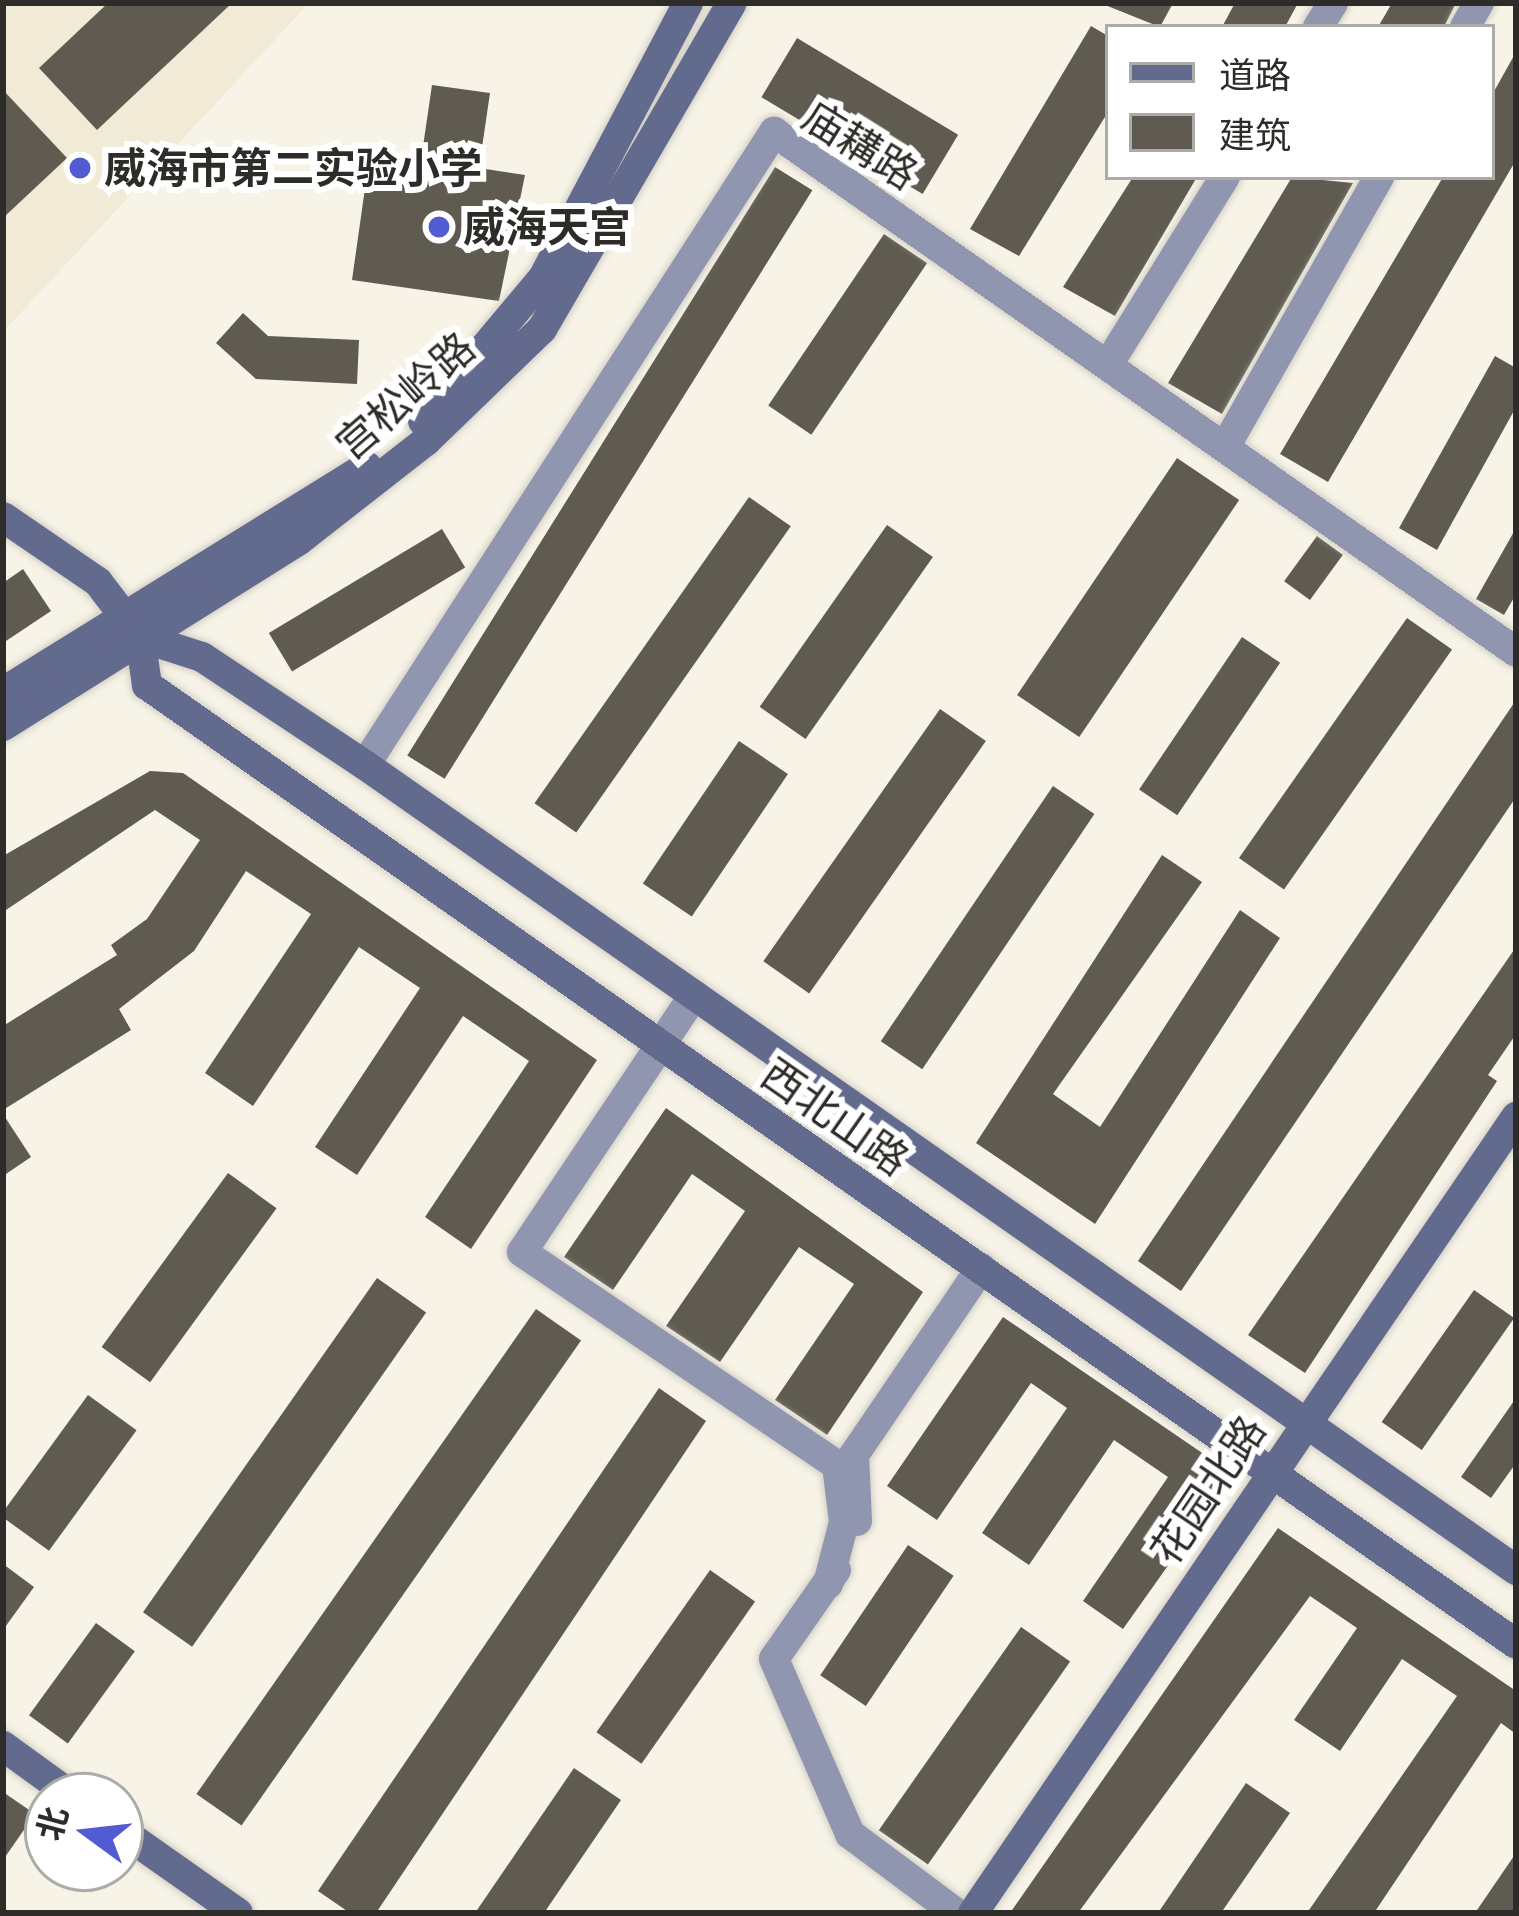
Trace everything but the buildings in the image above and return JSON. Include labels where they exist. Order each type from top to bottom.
[{"type":"main road","points":[[3,692],[132,626],[405,442],[543,278],[688,3]]},
{"type":"main road","name":"宫松岭路","points":[[3,727],[132,626],[298,541],[426,441],[542,329],[732,3]]},
{"type":"main road","name":"西北山路","points":[[3,517],[98,582],[132,626],[147,685],[1516,1644]]},
{"type":"main road","name":"西北山路","points":[[132,626],[202,657],[365,765],[1516,1570]]},
{"type":"main road","name":"花园北路","points":[[973,1913],[1269,1472],[1516,1117]]},
{"type":"main road","points":[[3,1746],[39,1772]]},
{"type":"main road","points":[[144,1847],[238,1913]]},
{"type":"street","name":"庙耩路","points":[[365,765],[774,132],[1516,652]]},
{"type":"street","points":[[1109,363],[1223,180]]},
{"type":"street","points":[[1225,447],[1377,180]]},
{"type":"street","points":[[694,994],[522,1252],[837,1466],[844,1522],[828,1584]]},
{"type":"street","points":[[956,1913],[850,1834],[775,1659],[828,1584],[856,1532],[854,1455],[981,1268]]},
{"type":"shaded area","name":"威海市第二实验小学","points":[[3,3],[309,3],[3,332]]},
{"type":"place","name":"威海市第二实验小学","points":[[80,168]]},
{"type":"place","name":"威海天宫","points":[[439,227]]}]
